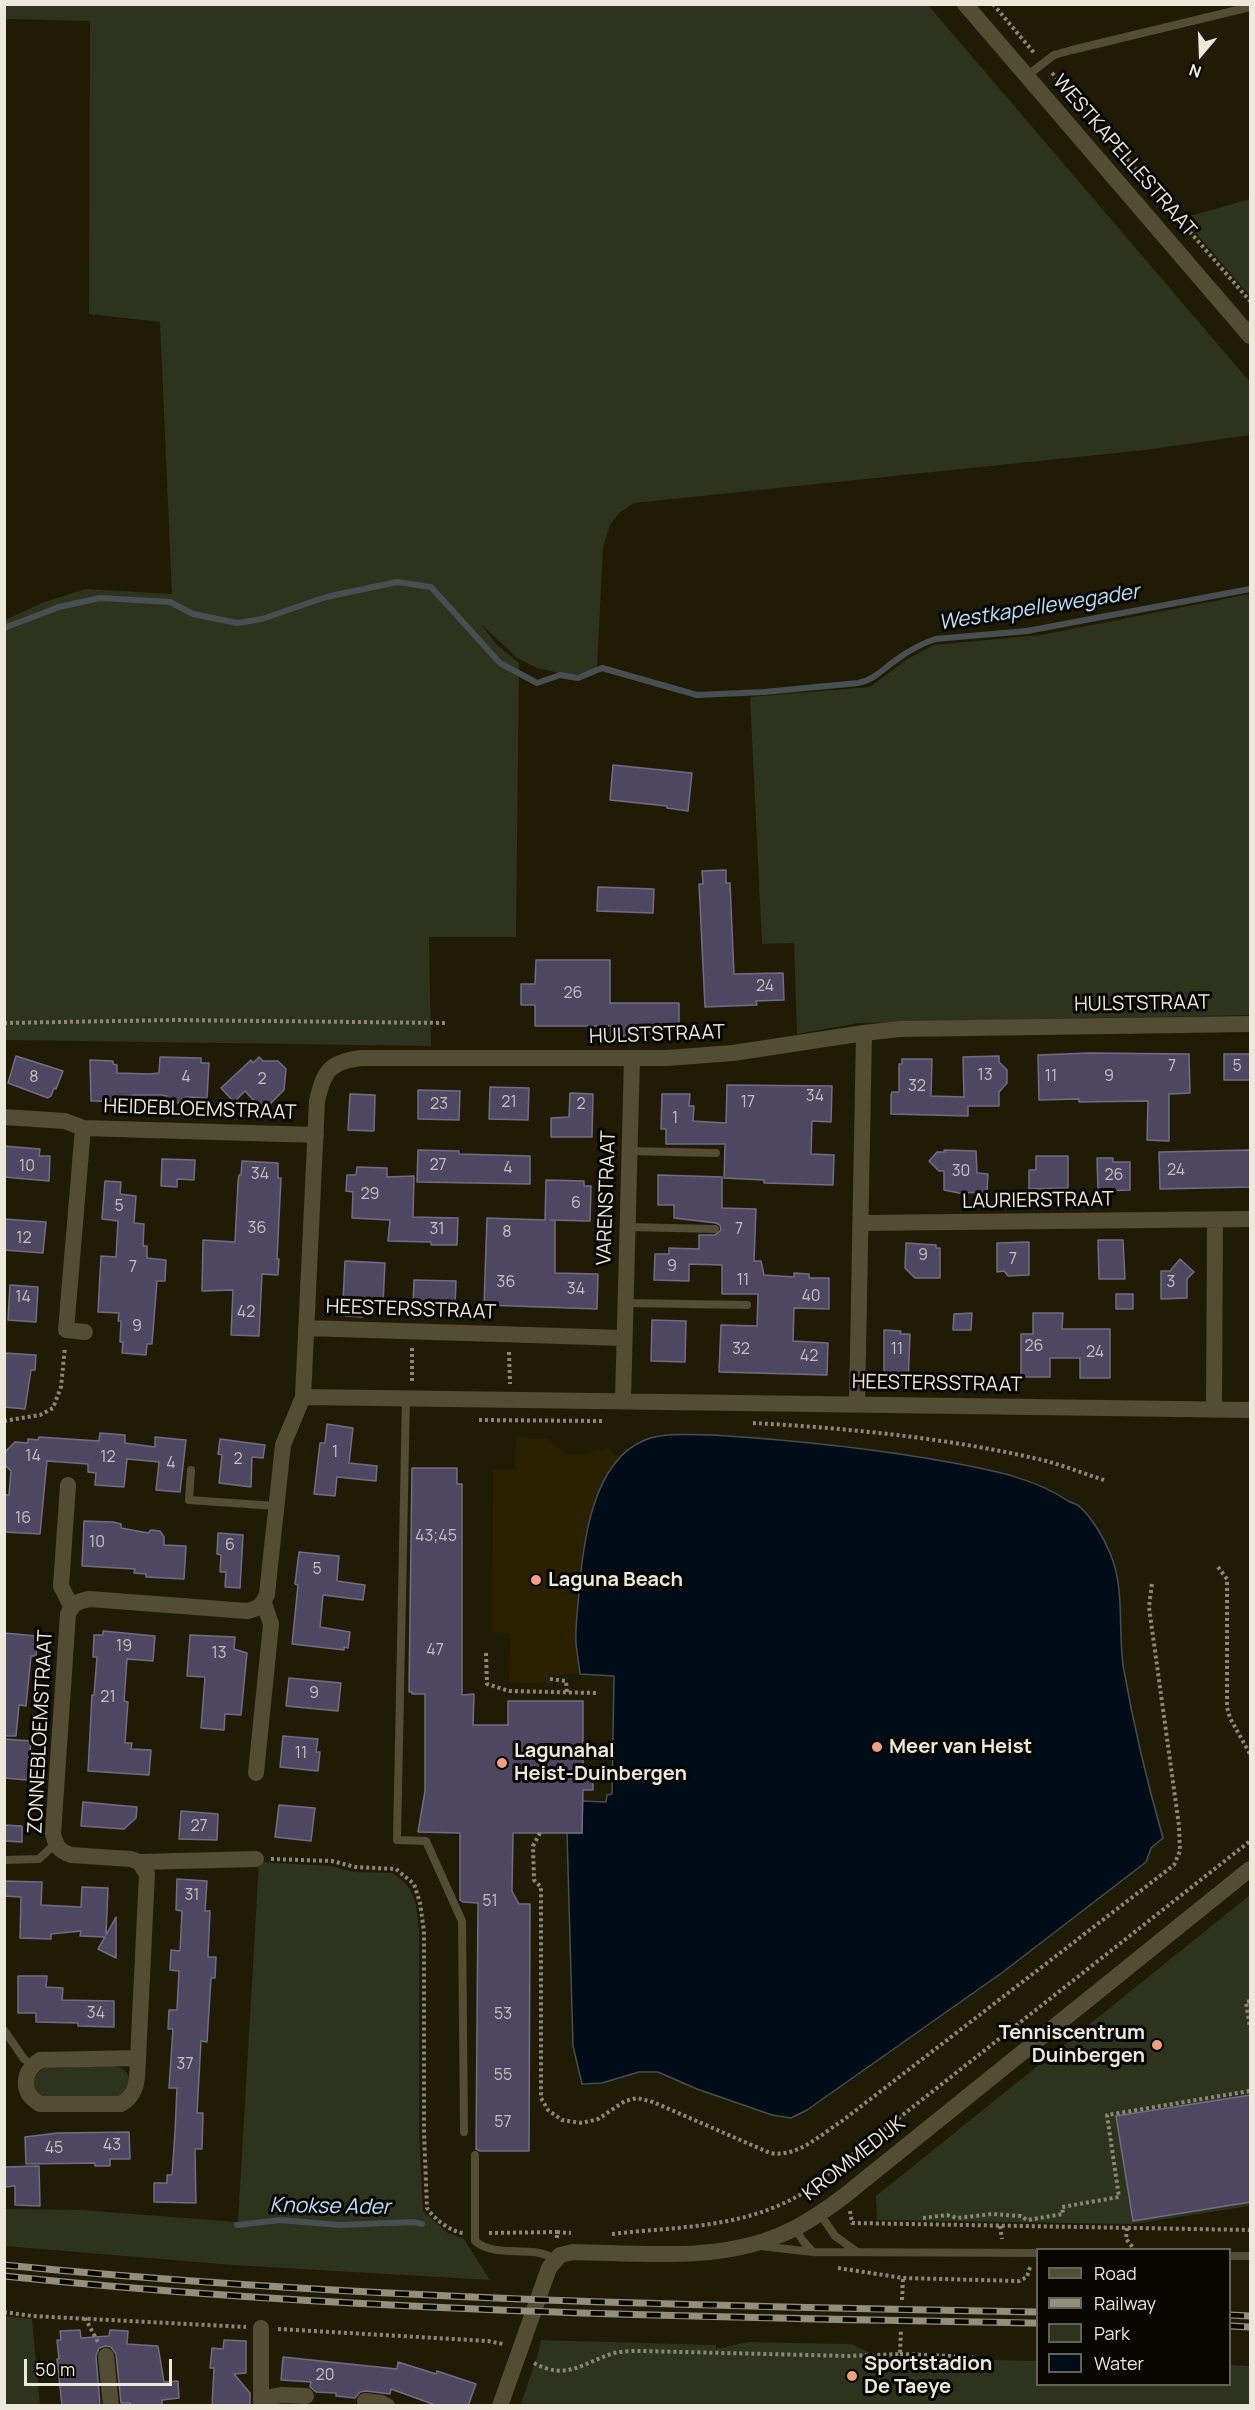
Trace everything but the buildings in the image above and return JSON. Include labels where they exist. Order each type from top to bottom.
[{"type":"street","name":"WESTKAPELLESTRAAT","points":[[965,4],[1251,336]]},
{"type":"street","name":"HULSTSTRAAT","points":[[306,1328],[317,1101],[322,1080],[330,1068],[342,1060],[361,1058],[632,1059],[733,1053],[864,1033],[912,1029],[1251,1023]]},
{"type":"street","points":[[857,1404],[864,1033]]},
{"type":"street","name":"VARENSTRAAT","points":[[624,1338],[632,1059]]},
{"type":"street","name":"HEIDEBLOEMSTRAAT","points":[[4,1117],[65,1121],[83,1128],[316,1135]]},
{"type":"street","name":"HEIDEBLOEMSTRAAT","points":[[66,1330],[83,1128]]},
{"type":"street","name":"LAURIERSTRAAT","points":[[861,1224],[1251,1219]]},
{"type":"street","points":[[1214,1409],[1215,1220]]},
{"type":"street","name":"HEESTERSSTRAAT","points":[[624,1338],[306,1328],[303,1397],[1251,1410]]},
{"type":"street","points":[[66,1330],[85,1332]]},
{"type":"street","points":[[623,1400],[624,1338]]},
{"type":"street","points":[[256,1773],[271,1624],[264,1603],[267,1594],[283,1445],[303,1397]]},
{"type":"street","name":"ZONNEBLOEMSTRAAT","points":[[68,1485],[61,1586],[71,1606]]},
{"type":"street","name":"ZONNEBLOEMSTRAAT","points":[[256,1859],[139,1862],[131,1859],[71,1855],[62,1852],[53,1834],[68,1614],[71,1606],[79,1601],[90,1599],[247,1611],[257,1609],[264,1603]]},
{"type":"street","points":[[138,2058],[47,2059],[33,2065],[28,2071],[25,2087],[33,2100],[40,2104],[113,2106],[121,2104],[134,2093],[138,2058],[147,1885],[147,1874],[139,1862]]},
{"type":"street","name":"KROMMEDIJK","points":[[556,2258],[564,2253],[701,2252],[750,2245],[795,2228],[820,2214],[1251,1869]]},
{"type":"street","points":[[500,2406],[542,2284],[556,2258]]},
{"type":"street","points":[[261,2328],[261,2402],[281,2395],[306,2396]]},
{"type":"street","points":[[106,2356],[111,2406]]},
{"type":"street","points":[[365,2401],[387,2406]]},
{"type":"lane","points":[[1028,75],[1054,55],[1251,7]]},
{"type":"lane","points":[[629,1151],[716,1153]]},
{"type":"lane","points":[[627,1227],[715,1229]]},
{"type":"lane","points":[[625,1303],[747,1305]]},
{"type":"lane","points":[[409,1398],[397,1840],[426,1841],[462,1921],[464,2132]]},
{"type":"lane","points":[[191,1470],[189,1500],[276,1506]]},
{"type":"lane","points":[[4,1860],[39,1859],[56,1844]]},
{"type":"lane","points":[[4,2030],[24,2059],[33,2065]]},
{"type":"lane","points":[[475,2155],[475,2241],[482,2247],[490,2249],[535,2252],[556,2258]]},
{"type":"lane","points":[[820,2214],[835,2235],[857,2251]]},
{"type":"lane","points":[[795,2228],[802,2241],[813,2252]]},
{"type":"lane","points":[[750,2245],[813,2252],[1034,2253]]},
{"type":"lane","points":[[1231,2256],[1251,2256]]},
{"type":"path","points":[[993,4],[1251,301]]},
{"type":"path","points":[[4,1023],[173,1020],[448,1023]]},
{"type":"path","points":[[4,1421],[40,1415],[53,1408],[62,1387],[66,1330]]},
{"type":"path","points":[[409,1398],[411,1331]]},
{"type":"path","points":[[509,1334],[511,1399]]},
{"type":"path","points":[[479,1420],[610,1421]]},
{"type":"path","points":[[742,1422],[835,1427],[960,1445],[1039,1459],[1104,1480]]},
{"type":"path","points":[[1218,1566],[1227,1579],[1227,1707],[1230,1718],[1251,1754]]},
{"type":"path","points":[[540,1833],[533,1846],[534,1880],[541,1887],[541,2098],[548,2110],[562,2120],[582,2123],[598,2119],[625,2101],[637,2098],[653,2102],[770,2153],[788,2154],[805,2146],[842,2121],[1174,1865],[1179,1858],[1179,1826],[1149,1607],[1152,1583]]},
{"type":"path","points":[[486,1653],[487,1684],[509,1691],[596,1693]]},
{"type":"path","points":[[550,1679],[566,1681],[567,1692]]},
{"type":"path","points":[[610,2234],[721,2224],[743,2219],[784,2204],[805,2192],[1251,1841]]},
{"type":"path","points":[[256,1859],[332,1861],[355,1867],[396,1869],[414,1884],[420,1903],[424,1931],[424,2132],[427,2208],[430,2213],[455,2232],[578,2233]]},
{"type":"path","points":[[1251,2001],[1246,2002],[1251,2028]]},
{"type":"path","points":[[923,2218],[947,2215],[957,2218],[992,2214],[1022,2216],[1027,2220],[1063,2214],[1062,2207],[1119,2197],[1107,2115],[1251,2091]]},
{"type":"path","points":[[849,2205],[852,2223],[1251,2230]]},
{"type":"path","points":[[1127,2228],[1126,2240],[1133,2248]]},
{"type":"path","points":[[556,2258],[557,2232]]},
{"type":"path","points":[[902,2300],[903,2278],[1023,2280],[1027,2277],[1034,2253]]},
{"type":"path","points":[[85,2318],[106,2356]]},
{"type":"path","points":[[900,2354],[901,2329]]},
{"type":"path","points":[[520,2348],[535,2364],[555,2372],[569,2372],[616,2352],[642,2351],[973,2357]]},
{"type":"green space","points":[[4,5],[928,5],[1250,382],[1250,435],[1145,450],[634,503],[620,512],[610,525],[603,547],[597,669],[584,675],[563,674],[537,668],[517,658],[481,624],[496,644],[519,663],[516,937],[429,937],[431,1046],[5,1040],[5,620],[44,602],[86,589],[172,594],[160,322],[89,314],[90,21],[5,19]]},
{"type":"green space","points":[[1250,199],[1250,296],[1183,218]]},
{"type":"green space","points":[[1250,594],[1250,1015],[859,1023],[797,1034],[794,943],[762,944],[750,697],[870,687],[906,660],[933,645],[1041,635]]},
{"type":"green space","points":[[259,1862],[331,1866],[354,1872],[392,1873],[410,1889],[416,1904],[419,1931],[419,2132],[423,2211],[448,2233],[464,2239],[490,2280],[233,2265],[5,2246],[5,2209],[81,2210],[238,2222]]},
{"type":"green space","name":"Tenniscentrum Duinbergen","points":[[1250,1895],[1250,2206],[1133,2224],[877,2220],[876,2196]]},
{"type":"green space","points":[[115,2066],[126,2072],[129,2079],[120,2096],[48,2098],[35,2089],[35,2077],[43,2068]]},
{"type":"green space","points":[[5,2316],[32,2319],[40,2405],[5,2405]]},
{"type":"green space","name":"Sportstadion De Taeye","points":[[541,2340],[716,2345],[716,2349],[748,2342],[851,2344],[879,2357],[1036,2361],[1036,2386],[1231,2386],[1231,2365],[1250,2366],[1250,2405],[528,2405],[521,2403]]},
{"type":"sand","name":"Laguna Beach","points":[[516,1438],[549,1439],[567,1454],[588,1454],[610,1449],[620,1458],[613,1467],[589,1521],[583,1549],[576,1641],[580,1674],[551,1674],[550,1684],[509,1683],[510,1633],[492,1632],[493,1469],[515,1469]]},
{"type":"water","name":"Meer van Heist","points":[[679,1434],[861,1449],[963,1465],[1025,1480],[1080,1507],[1101,1535],[1115,1566],[1118,1580],[1123,1665],[1151,1796],[1163,1838],[1151,1848],[1146,1862],[1003,1972],[807,2110],[791,2118],[772,2115],[697,2089],[658,2072],[639,2072],[602,2083],[582,2084],[573,2046],[567,1833],[582,1833],[582,1801],[606,1802],[607,1795],[612,1794],[614,1676],[580,1674],[576,1643],[581,1573],[588,1528],[602,1485],[613,1466],[627,1451],[653,1437]]},
{"type":"waterway","name":"Westkapellewegader","points":[[4,628],[59,607],[100,598],[170,602],[193,614],[237,623],[262,619],[326,597],[397,582],[431,587],[500,663],[537,683],[560,675],[578,678],[602,668],[697,695],[764,692],[864,682],[905,654],[935,639],[1027,631],[1250,589]]},
{"type":"waterway","name":"Knokse Ader","points":[[237,2225],[280,2220],[340,2225],[414,2222],[422,2224]]},
{"type":"railway","points":[[4,2265],[262,2286],[521,2299],[1036,2312]]},
{"type":"railway","points":[[4,2276],[262,2298],[521,2311],[1036,2323]]},
{"type":"railway","points":[[1231,2315],[1250,2316]]},
{"type":"railway","points":[[1231,2326],[1250,2327]]},
{"type":"place","name":"Laguna Beach","points":[[536,1580]]},
{"type":"place","name":"Meer van Heist","points":[[877,1747]]},
{"type":"place","name":"Lagunahal Heist-Duinbergen","points":[[502,1763]]},
{"type":"place","name":"Tenniscentrum Duinbergen","points":[[1157,2045]]},
{"type":"place","name":"Sportstadion De Taeye","points":[[852,2376]]}]
